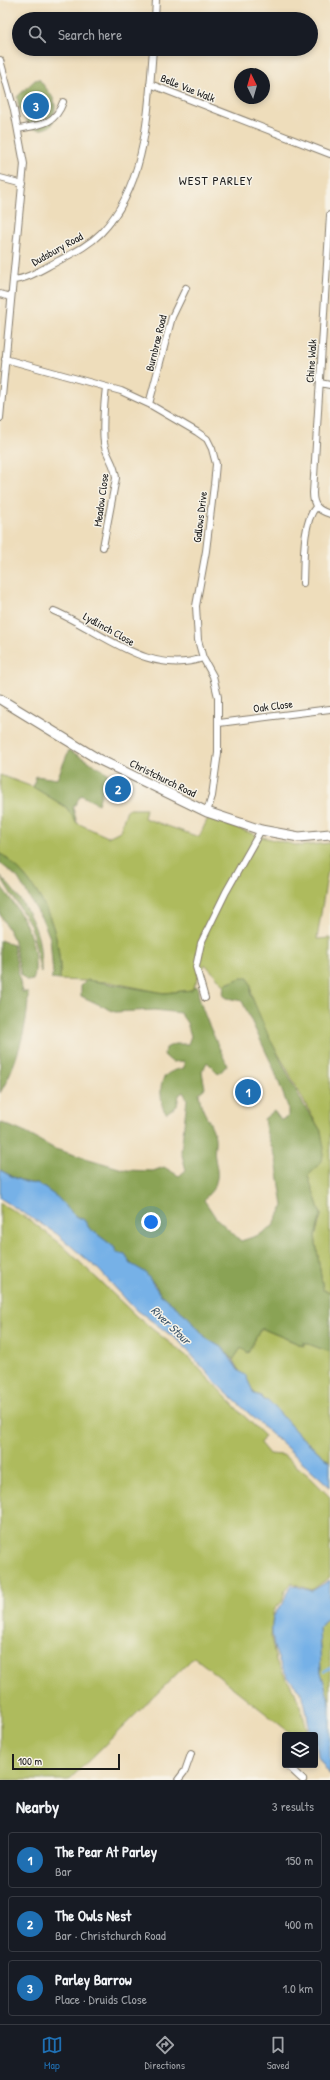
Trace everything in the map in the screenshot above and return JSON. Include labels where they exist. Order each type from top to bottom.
[{"type":"main road","name":"Christchurch Road","points":[[0,699],[98,759],[206,812],[261,830],[299,837],[330,834]]},
{"type":"street","points":[[155,12],[156,0]]},
{"type":"street","name":"Dudsbury Road","points":[[13,280],[24,278],[81,249],[100,233],[114,217],[139,162],[144,142],[152,56]]},
{"type":"street","points":[[0,60],[18,129],[24,164],[0,418]]},
{"type":"street","name":"Belle Vue Walk","points":[[150,84],[330,154]]},
{"type":"street","points":[[18,129],[40,125],[51,120],[58,115],[63,102]]},
{"type":"street","points":[[0,178],[23,184]]},
{"type":"street","name":"Chine Walk","points":[[304,583],[305,547],[312,512],[316,508],[313,501],[313,493],[330,215]]},
{"type":"street","name":"Burnbrae Road","points":[[149,404],[170,324],[186,288]]},
{"type":"street","points":[[0,294],[11,297]]},
{"type":"street","name":"Gallows Drive","points":[[5,359],[121,391],[149,404],[197,432],[207,439],[215,456],[215,471],[207,544],[196,606],[198,640],[203,658],[215,685],[219,723],[215,778],[212,796],[206,812]]},
{"type":"street","points":[[320,383],[330,385]]},
{"type":"street","name":"Meadow Close","points":[[103,547],[116,478],[115,469],[106,453],[104,443],[104,406],[106,387]]},
{"type":"street","points":[[316,508],[330,514]]},
{"type":"street","name":"Lydlinch Close","points":[[54,611],[132,653],[159,661],[184,662],[203,658]]},
{"type":"street","name":"Oak Close","points":[[219,723],[330,709]]},
{"type":"street","points":[[205,998],[196,967],[201,943],[226,892],[261,830]]},
{"type":"street","points":[[178,1780],[185,1771],[191,1754]]},
{"type":"street","points":[[290,1768],[303,1780]]},
{"type":"green space","points":[[39,79],[52,96],[55,109],[52,125],[36,129],[31,128],[19,108],[17,97],[35,80]]},
{"type":"green space","points":[[69,750],[108,773],[98,804],[81,795],[73,808],[77,823],[66,807],[33,787],[36,776],[57,779]]},
{"type":"green space","points":[[0,775],[33,787],[66,807],[77,823],[108,837],[120,831],[127,809],[146,809],[144,818],[199,837],[208,818],[262,837],[300,846],[330,843],[330,857],[317,939],[330,938],[330,1292],[323,1290],[315,1236],[321,1215],[308,1176],[314,1169],[321,1131],[264,1028],[255,1006],[251,986],[241,978],[224,985],[205,964],[192,990],[164,993],[109,982],[60,980],[60,961],[57,943],[46,909],[27,878],[0,853]]},
{"type":"green space","points":[[0,853],[27,878],[46,909],[57,943],[60,961],[60,980],[51,979],[53,974],[50,938],[43,921],[18,878],[0,863]]},
{"type":"green space","points":[[0,876],[19,898],[34,924],[40,946],[41,973],[31,926]]},
{"type":"green space","points":[[0,885],[13,902],[23,919],[31,938],[35,959],[35,972],[33,980],[27,981],[21,975],[13,938],[0,914]]},
{"type":"green space","points":[[0,940],[13,945],[22,992],[28,992],[28,1004],[24,1031],[16,1058],[0,1093]]},
{"type":"green space","points":[[241,978],[248,978],[251,986],[251,995],[268,1035],[303,1104],[321,1131],[324,1148],[322,1161],[308,1176],[321,1215],[315,1236],[323,1290],[330,1292],[330,1352],[303,1342],[304,1346],[261,1328],[248,1353],[241,1348],[233,1360],[224,1349],[207,1339],[188,1317],[160,1294],[155,1284],[131,1264],[125,1255],[117,1253],[114,1247],[89,1228],[84,1220],[74,1215],[57,1197],[37,1183],[33,1184],[24,1182],[0,1170],[0,1122],[26,1133],[55,1149],[126,1170],[153,1171],[164,1167],[179,1176],[186,1170],[181,1151],[187,1099],[183,1092],[179,1095],[177,1106],[166,1113],[162,1105],[161,1089],[165,1076],[173,1071],[184,1068],[184,1061],[172,1062],[164,1055],[165,1048],[175,1044],[188,1044],[191,1036],[187,1023],[180,1013],[155,1010],[115,1012],[81,996],[81,986],[87,980],[164,993],[192,990],[194,986],[198,987],[198,994],[204,1014],[227,1065],[219,1074],[207,1062],[202,1072],[205,1088],[199,1093],[200,1100],[215,1136],[217,1173],[217,1179],[214,1187],[204,1200],[216,1218],[241,1241],[259,1235],[273,1226],[283,1206],[276,1159],[266,1131],[264,1119],[274,1111],[281,1120],[288,1117],[288,1107],[273,1067],[242,1001],[227,998],[223,995],[224,985]]},
{"type":"green space","points":[[0,1203],[31,1221],[61,1244],[137,1317],[189,1358],[265,1436],[260,1443],[269,1454],[283,1455],[310,1477],[330,1497],[330,1577],[312,1590],[292,1583],[285,1590],[282,1602],[276,1607],[273,1613],[271,1638],[276,1661],[297,1696],[308,1732],[289,1732],[194,1657],[69,1780],[0,1780]]},
{"type":"green space","points":[[261,1328],[303,1346],[303,1342],[330,1352],[330,1462],[299,1435],[269,1401],[263,1400],[261,1396],[254,1394],[233,1360],[241,1348],[248,1353]]},
{"type":"green space","points":[[330,1615],[330,1704],[321,1672],[319,1628]]},
{"type":"water","name":"River Stour","points":[[0,1170],[24,1182],[33,1184],[37,1183],[57,1197],[74,1215],[84,1220],[89,1228],[114,1247],[117,1253],[125,1255],[131,1264],[145,1272],[160,1294],[188,1317],[207,1339],[224,1349],[238,1370],[246,1376],[254,1394],[261,1396],[263,1400],[269,1401],[299,1435],[330,1462],[330,1487],[221,1388],[180,1342],[133,1307],[99,1270],[57,1234],[0,1198]]},
{"type":"water","points":[[330,1580],[330,1615],[319,1628],[321,1672],[330,1704],[330,1775],[318,1757],[318,1732],[311,1732],[303,1696],[281,1666],[275,1648],[272,1630],[275,1613],[283,1604],[292,1585],[312,1591]]},
{"type":"waterway","points":[[324,1671],[330,1668]]},
{"type":"place","name":"Parley Barrow","points":[[36,106]]},
{"type":"place","name":"The Owls Nest","points":[[118,789]]},
{"type":"place","name":"The Pear At Parley","points":[[248,1092]]},
{"type":"district","name":"WEST PARLEY","points":[[216,180]]}]
